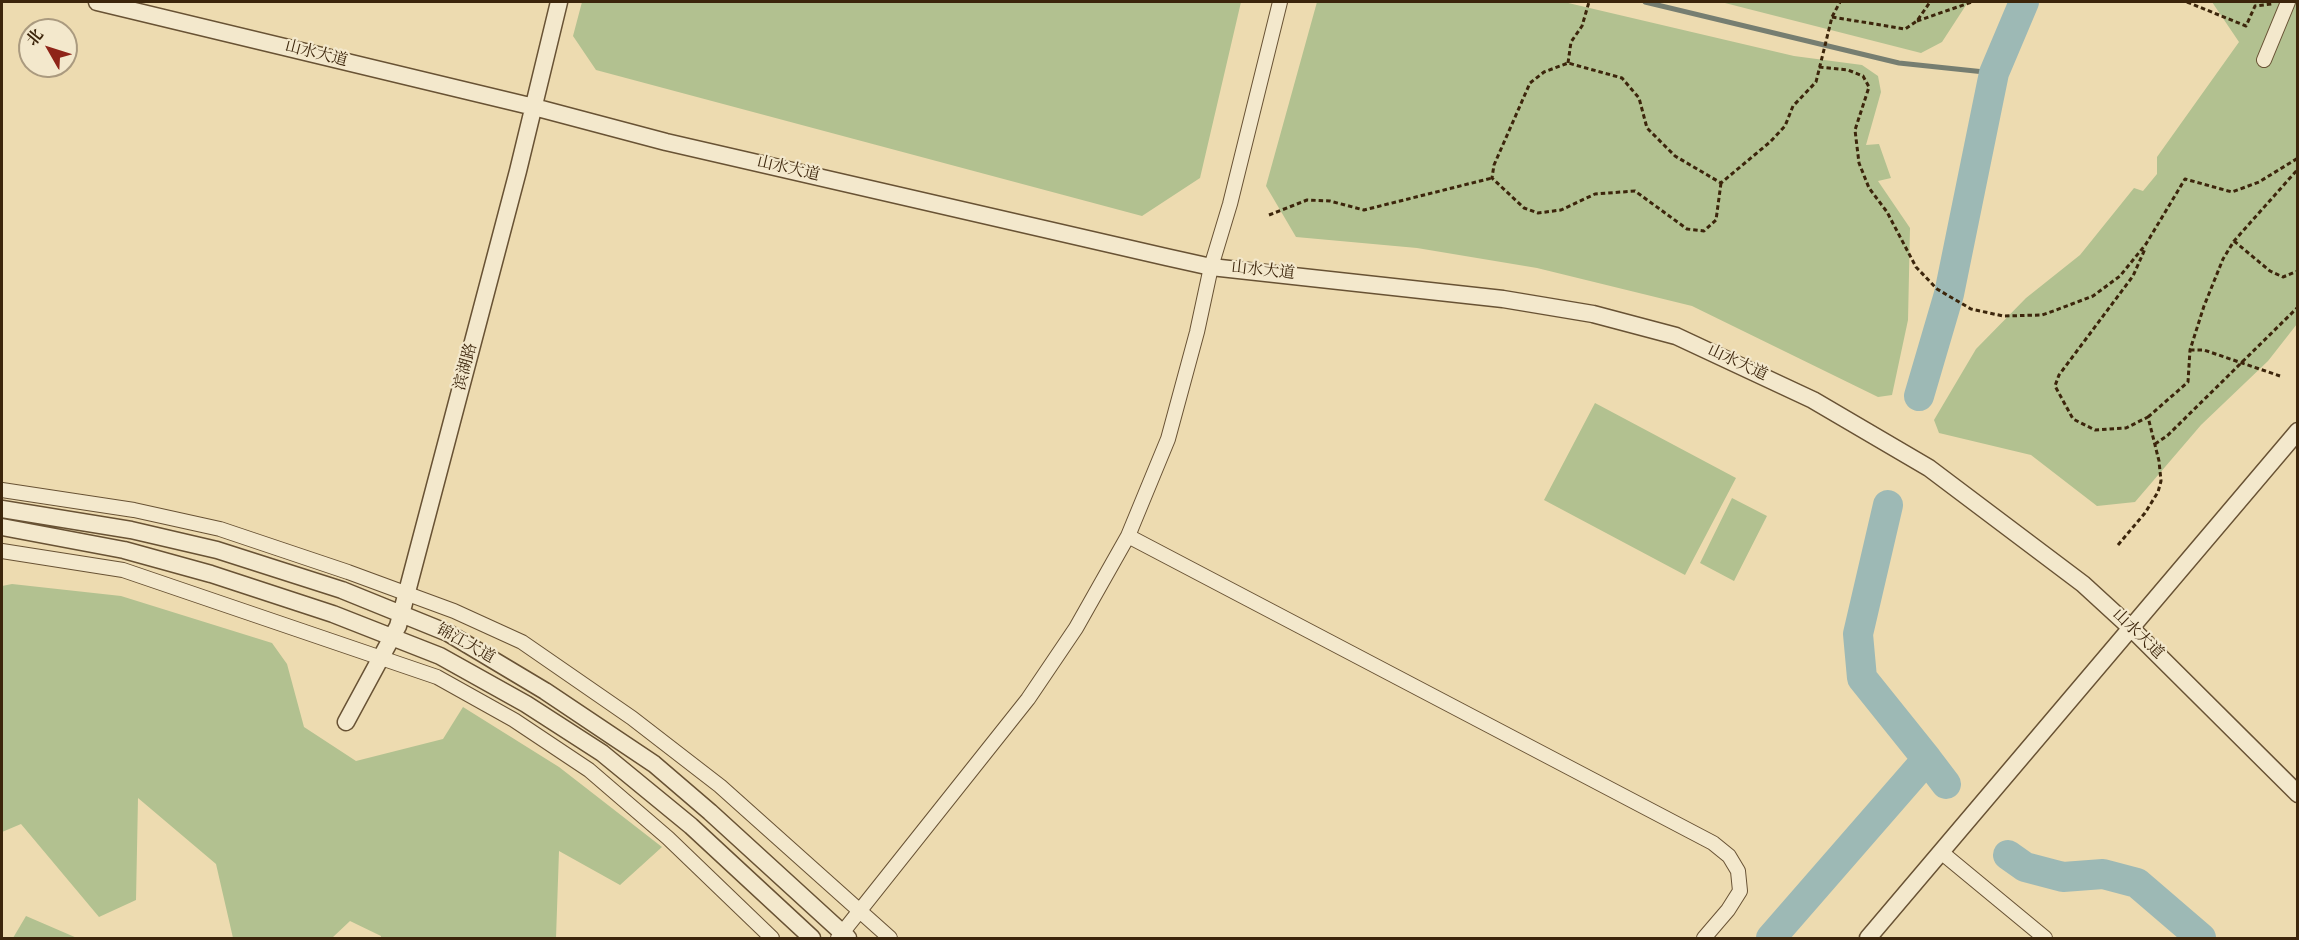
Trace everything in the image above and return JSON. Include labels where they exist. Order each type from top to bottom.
[{"type":"street","name":"山水大道","points":[[97,2],[534,107],[666,142],[1211,267],[1503,299],[1593,314],[1676,336],[1813,400],[1929,468],[2083,584],[2131,628],[2298,794]]},
{"type":"street","name":"滨湖路","points":[[346,722],[392,637],[401,614],[534,107],[559,2]]},
{"type":"street","points":[[843,937],[859,911],[1028,699],[1077,628],[1128,536],[1168,439],[1280,2]]},
{"type":"street","points":[[2264,60],[2288,2]]},
{"type":"street","points":[[1868,939],[2298,431]]},
{"type":"street","points":[[2,490],[134,510],[220,529],[454,611],[522,642],[632,718],[720,786],[890,939]]},
{"type":"street","name":"锦江大道","points":[[2,509],[131,530],[217,550],[342,590],[448,633],[526,679],[654,764],[710,812],[843,937]]},
{"type":"street","name":"锦江大道","points":[[2,527],[124,550],[201,571],[333,614],[440,656],[526,704],[602,753],[691,826],[812,939]]},
{"type":"street","points":[[1128,536],[1713,843],[1729,856],[1738,871],[1740,891],[1704,939]]},
{"type":"street","points":[[2,551],[123,570],[437,677],[514,720],[589,770],[668,838],[772,939]]},
{"type":"street","points":[[1941,852],[2045,939]]},
{"type":"path","points":[[1568,63],[1571,42],[1586,14],[1588,2]]},
{"type":"path","points":[[1492,178],[1524,208],[1538,213],[1561,210],[1595,194],[1635,191],[1688,229],[1704,231],[1716,220],[1721,183],[1770,142],[1785,126],[1793,106],[1815,82],[1832,17],[1840,2]]},
{"type":"path","points":[[1917,21],[1930,2]]},
{"type":"path","points":[[1832,17],[1905,29],[1931,15],[1972,2]]},
{"type":"path","points":[[2187,2],[2198,4],[2246,26],[2255,6],[2288,2]]},
{"type":"path","points":[[1492,178],[1494,165],[1530,83],[1544,72],[1568,63],[1622,78],[1639,98],[1647,128],[1675,156],[1721,183]]},
{"type":"path","points":[[1819,67],[1848,70],[1863,76],[1869,87],[1855,130],[1859,163],[1869,188],[1887,212],[1916,267],[1937,289],[1962,304],[1971,309],[2003,316],[2042,315],[2093,296],[2120,276],[2146,244],[2185,180],[2232,192],[2259,182],[2298,158]]},
{"type":"path","points":[[2146,244],[2133,276],[2059,375],[2055,387],[2073,419],[2094,430],[2126,428],[2148,417],[2188,382],[2190,350],[2204,306],[2223,259],[2234,241],[2298,169]]},
{"type":"path","points":[[1269,215],[1307,200],[1330,201],[1364,210],[1492,178]]},
{"type":"path","points":[[2234,241],[2270,271],[2283,277],[2298,271]]},
{"type":"path","points":[[2155,444],[2167,436],[2298,307]]},
{"type":"path","points":[[2190,350],[2204,350],[2280,376]]},
{"type":"path","points":[[2118,545],[2145,513],[2158,492],[2161,481],[2148,417]]},
{"type":"green space","points":[[582,2],[1241,2],[1200,178],[1142,216],[596,70],[573,36]]},
{"type":"green space","points":[[1317,2],[1564,2],[1794,56],[1862,65],[1878,76],[1881,92],[1866,145],[1879,144],[1891,178],[1878,181],[1910,228],[1908,320],[1892,395],[1878,397],[1692,306],[1537,268],[1417,248],[1296,237],[1266,186]]},
{"type":"green space","points":[[1721,2],[1968,2],[1942,42],[1921,53]]},
{"type":"green space","points":[[2212,2],[2297,2],[2297,324],[2268,361],[2201,425],[2135,502],[2097,506],[2031,455],[1939,433],[1934,420],[1976,349],[2026,298],[2080,255],[2134,188],[2143,191],[2157,174],[2157,157],[2239,42]]},
{"type":"green space","points":[[1595,403],[1736,478],[1685,575],[1544,500]]},
{"type":"green space","points":[[1732,498],[1767,516],[1734,581],[1700,563]]},
{"type":"green space","points":[[12,584],[121,596],[272,643],[287,664],[304,727],[356,761],[443,739],[463,707],[559,767],[662,847],[620,885],[559,851],[556,938],[381,938],[350,921],[332,938],[233,938],[216,864],[138,798],[136,900],[99,917],[21,824],[2,832],[2,586]]},
{"type":"green space","points":[[26,916],[77,938],[13,938]]},
{"type":"waterway","points":[[1645,2],[1899,63],[1994,73]]},
{"type":"waterway","points":[[1919,396],[1949,294],[1994,73],[2024,2]]},
{"type":"waterway","points":[[1771,938],[1927,759],[1862,678],[1858,634],[1888,505]]},
{"type":"waterway","points":[[1927,759],[1946,784]]},
{"type":"waterway","points":[[2008,855],[2025,867],[2063,877],[2103,874],[2137,883],[2201,938]]}]
